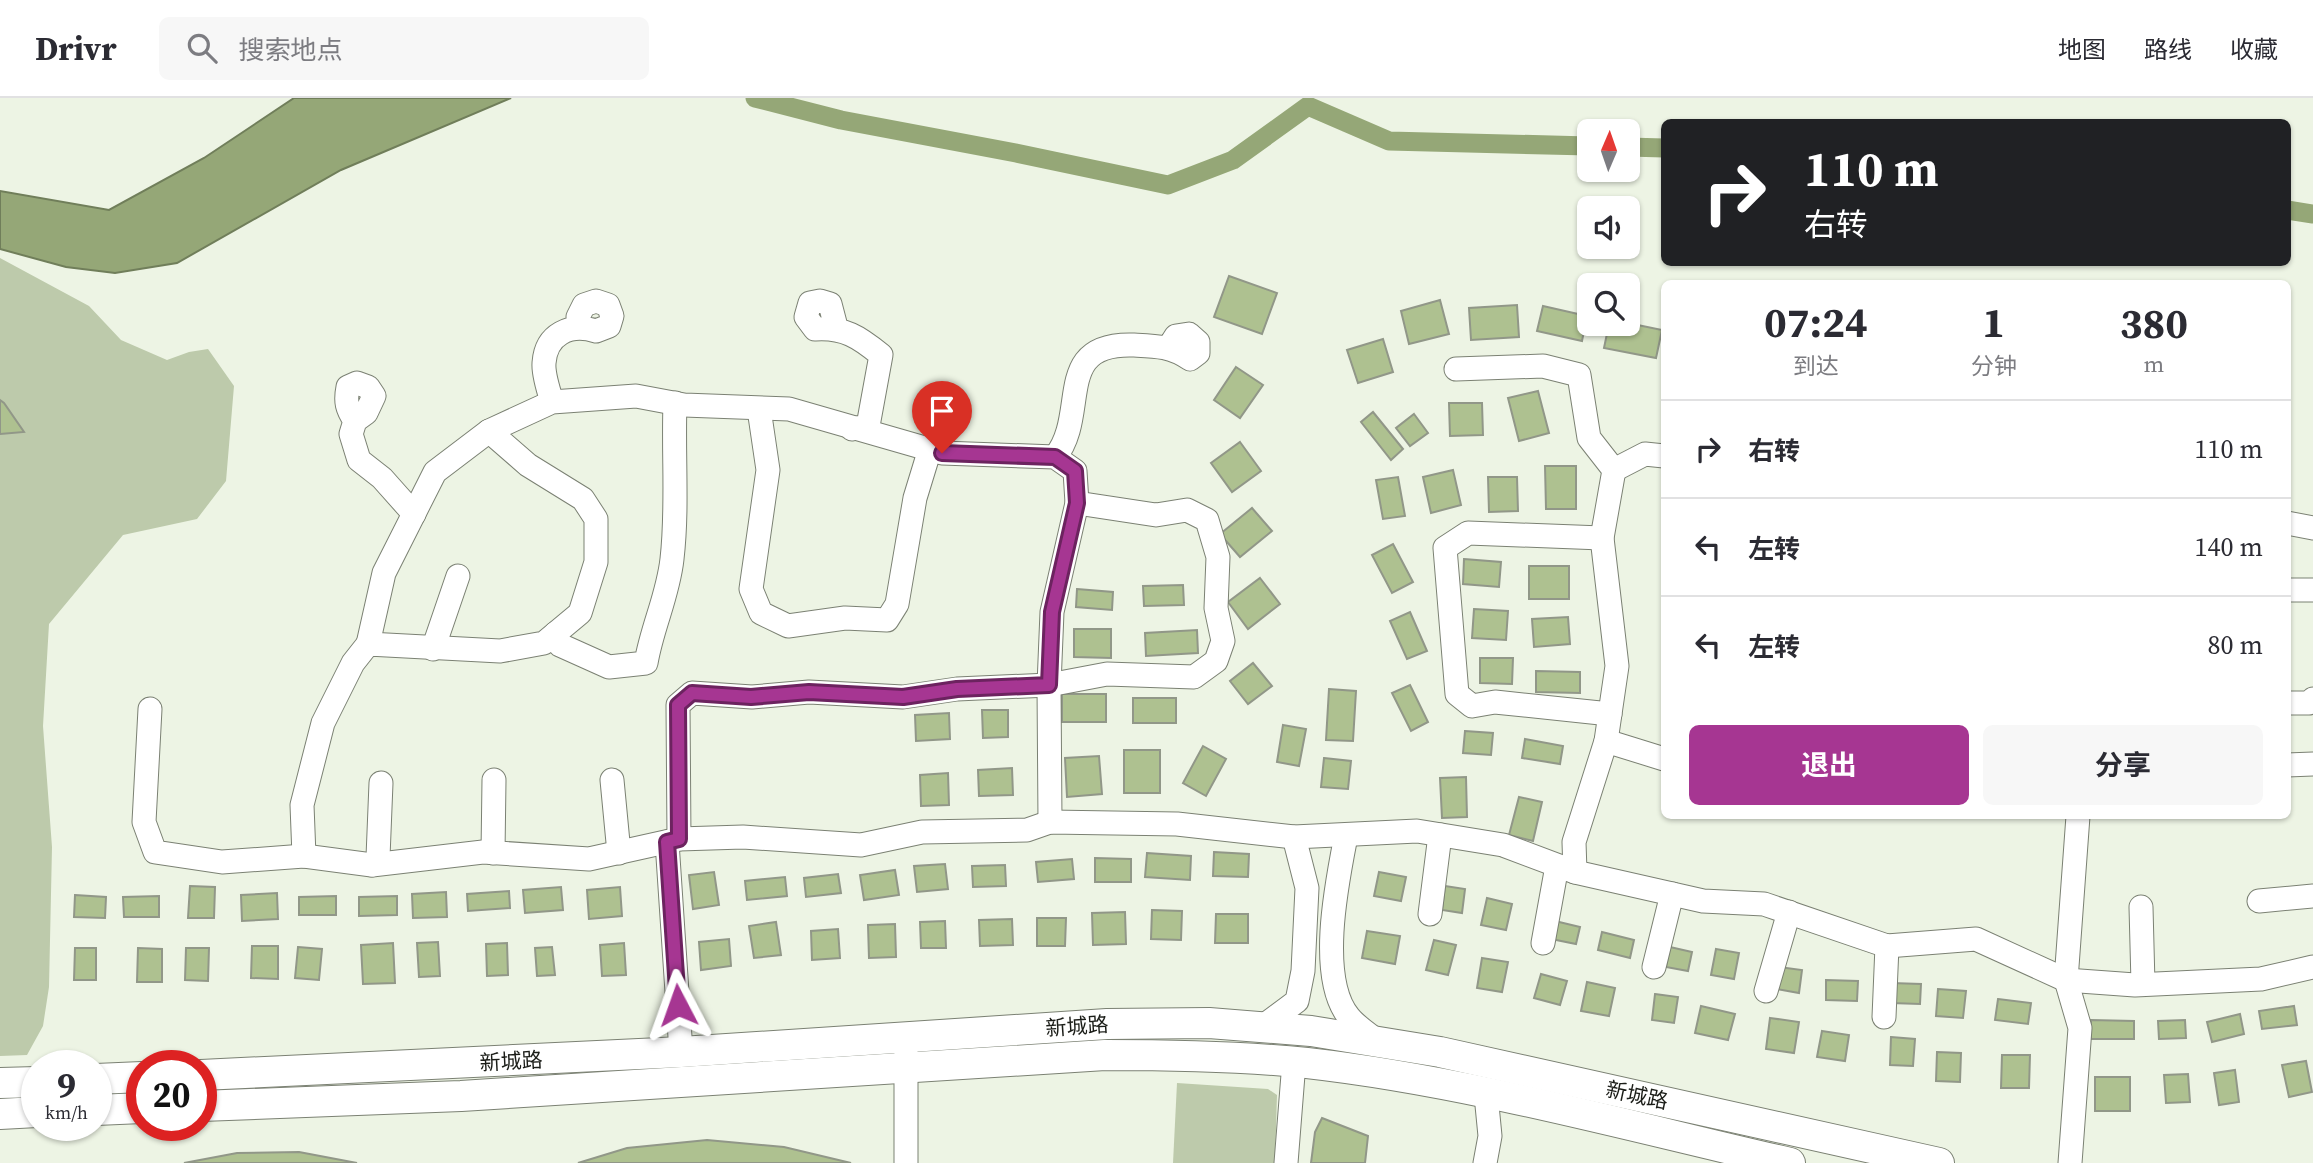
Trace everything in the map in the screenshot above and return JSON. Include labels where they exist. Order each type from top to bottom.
[{"type":"main road","name":"新城路","points":[[217,1074],[681,1052],[1107,1024],[1209,1023],[1311,1031],[1440,1052],[1939,1163]]},
{"type":"main road","name":"新城路","points":[[217,1105],[475,1096],[1105,1055],[1207,1055],[1294,1062],[1486,1095],[1704,1153],[1790,1163]]},
{"type":"main road","points":[[0,1083],[21,1082]]},
{"type":"main road","points":[[0,1114],[21,1113]]},
{"type":"street","points":[[552,402],[543,365],[549,342],[568,328],[581,326]]},
{"type":"street","points":[[836,327],[865,342],[881,355],[868,426],[852,429]]},
{"type":"street","points":[[1055,457],[1067,442],[1074,387],[1081,364],[1101,348],[1126,344],[1169,347]]},
{"type":"street","points":[[1456,369],[1543,366],[1579,375],[1589,438],[1614,470],[1602,538],[1616,666],[1606,741],[1543,943]]},
{"type":"street","points":[[303,856],[302,804],[323,723],[353,663],[368,644],[384,573],[435,472],[489,431],[552,402],[636,396],[675,403],[789,409],[942,453],[1055,457],[1075,471],[1077,503],[1052,612],[1049,685],[1051,822]]},
{"type":"street","points":[[556,633],[560,645],[609,667],[646,663],[651,629],[667,596],[672,558],[675,403]]},
{"type":"street","points":[[759,409],[768,470],[751,589],[761,613],[788,626],[845,618],[887,620],[897,604],[915,498],[930,449]]},
{"type":"street","points":[[355,421],[351,434],[359,460],[382,478],[414,513]]},
{"type":"street","points":[[368,644],[500,651],[544,643],[580,613],[596,562],[596,519],[583,499],[528,465],[489,431]]},
{"type":"street","points":[[1614,470],[1645,454],[1661,456]]},
{"type":"street","points":[[681,1052],[673,841],[678,705],[692,693],[751,697],[809,692],[903,697],[957,689],[1049,685],[1107,674],[1194,677],[1216,661],[1223,641],[1216,608],[1218,557],[1207,520],[1187,510],[1156,515],[1077,503]]},
{"type":"street","points":[[2291,524],[2313,528]]},
{"type":"street","points":[[1602,538],[1468,533],[1445,548],[1457,694],[1472,706],[1495,702],[1610,714]]},
{"type":"street","points":[[433,649],[458,576]]},
{"type":"street","points":[[2291,590],[2313,590]]},
{"type":"street","points":[[2291,703],[2309,703],[2313,699]]},
{"type":"street","points":[[150,709],[144,822],[155,852],[222,862],[303,856],[372,865],[493,852],[589,859],[673,841],[743,837],[861,845],[922,832],[1027,830],[1051,822],[1177,824],[1294,837],[1417,831],[1503,845],[1566,869],[1703,901],[1764,904],[1887,946],[1976,939],[2066,981],[2143,984],[2261,979],[2313,967]]},
{"type":"street","points":[[1606,741],[1661,758]]},
{"type":"street","points":[[2291,765],[2313,764]]},
{"type":"street","points":[[493,852],[494,780]]},
{"type":"street","points":[[612,780],[619,853]]},
{"type":"street","points":[[372,865],[378,857],[381,783]]},
{"type":"street","points":[[2070,1163],[2080,1028],[2066,981],[2078,819]]},
{"type":"street","points":[[1430,914],[1440,835]]},
{"type":"street","points":[[1346,836],[1337,885],[1332,979],[1348,1017],[1378,1042]]},
{"type":"street","points":[[1262,1027],[1297,1001],[1303,971],[1307,888],[1294,837]]},
{"type":"street","points":[[1654,967],[1672,894]]},
{"type":"street","points":[[2259,901],[2313,896]]},
{"type":"street","points":[[2141,907],[2143,984]]},
{"type":"street","points":[[1766,991],[1789,912]]},
{"type":"street","points":[[1884,1017],[1887,946]]},
{"type":"street","points":[[906,1039],[906,1163]]},
{"type":"street","points":[[1286,1163],[1294,1062]]},
{"type":"street","points":[[1485,1163],[1490,1136],[1486,1095]]},
{"type":"shaded area","points":[[294,98],[511,98],[341,170],[177,263],[115,273],[66,267],[0,249],[0,191],[109,210],[204,158]]},
{"type":"shaded area","points":[[0,258],[89,306],[121,340],[167,360],[208,349],[234,386],[226,481],[197,519],[123,535],[49,624],[43,726],[52,847],[49,987],[43,1026],[30,1050],[21,1050],[21,1055],[0,1056]]},
{"type":"shaded area","points":[[1177,1083],[1268,1089],[1277,1095],[1275,1163],[1173,1163]]},
{"type":"building","points":[[1229,276],[1277,293],[1262,334],[1214,317]]},
{"type":"building","points":[[1440,300],[1449,334],[1409,344],[1401,311]]},
{"type":"building","points":[[1517,305],[1519,337],[1471,340],[1469,308]]},
{"type":"building","points":[[1543,306],[1577,314],[1577,336],[1583,336],[1582,341],[1537,331]]},
{"type":"building","points":[[1640,325],[1661,330],[1656,358],[1604,348],[1606,336],[1640,336]]},
{"type":"building","points":[[1383,339],[1393,372],[1358,383],[1347,350]]},
{"type":"building","points":[[1236,367],[1263,385],[1240,418],[1214,400]]},
{"type":"building","points":[[1538,391],[1549,433],[1519,441],[1508,398]]},
{"type":"building","points":[[0,400],[4,403],[24,432],[0,434]]},
{"type":"building","points":[[1449,403],[1482,403],[1483,435],[1450,436]]},
{"type":"building","points":[[1373,412],[1403,449],[1391,460],[1361,422]]},
{"type":"building","points":[[1414,414],[1428,433],[1410,446],[1396,428]]},
{"type":"building","points":[[1240,442],[1261,471],[1232,492],[1211,463]]},
{"type":"building","points":[[1545,466],[1576,466],[1576,509],[1546,509]]},
{"type":"building","points":[[1453,470],[1461,505],[1431,513],[1423,477]]},
{"type":"building","points":[[1398,477],[1405,516],[1383,519],[1376,480]]},
{"type":"building","points":[[1488,477],[1517,477],[1518,511],[1489,512]]},
{"type":"building","points":[[1252,508],[1272,531],[1240,557],[1220,534]]},
{"type":"building","points":[[1393,544],[1413,582],[1392,593],[1372,555]]},
{"type":"building","points":[[1464,559],[1501,562],[1499,587],[1463,584]]},
{"type":"building","points":[[1529,566],[1569,566],[1569,599],[1529,599]]},
{"type":"building","points":[[1260,578],[1280,604],[1248,629],[1228,602]]},
{"type":"building","points":[[1183,585],[1184,605],[1144,606],[1143,586]]},
{"type":"building","points":[[1077,589],[1113,592],[1112,610],[1076,607]]},
{"type":"building","points":[[1474,609],[1508,611],[1506,640],[1472,638]]},
{"type":"building","points":[[1410,612],[1427,651],[1407,659],[1390,621]]},
{"type":"building","points":[[1568,617],[1570,644],[1534,647],[1532,619]]},
{"type":"building","points":[[1074,629],[1111,629],[1111,658],[1074,657]]},
{"type":"building","points":[[1197,630],[1198,653],[1146,656],[1145,633]]},
{"type":"building","points":[[1480,658],[1513,658],[1512,684],[1480,683]]},
{"type":"building","points":[[1253,663],[1272,686],[1248,704],[1230,681]]},
{"type":"building","points":[[1536,671],[1580,672],[1580,693],[1536,692]]},
{"type":"building","points":[[1410,685],[1428,722],[1411,731],[1392,693]]},
{"type":"building","points":[[1329,689],[1356,691],[1353,741],[1326,740]]},
{"type":"building","points":[[1062,694],[1106,694],[1106,722],[1062,722]]},
{"type":"building","points":[[1133,698],[1176,698],[1176,723],[1133,723]]},
{"type":"building","points":[[982,710],[1008,710],[1008,737],[983,738]]},
{"type":"building","points":[[949,713],[950,739],[916,741],[915,715]]},
{"type":"building","points":[[1283,725],[1306,729],[1299,766],[1277,762]]},
{"type":"building","points":[[1465,731],[1493,733],[1491,755],[1463,753]]},
{"type":"building","points":[[1525,739],[1563,746],[1560,764],[1522,758]]},
{"type":"building","points":[[1203,746],[1226,759],[1206,796],[1183,783]]},
{"type":"building","points":[[1124,750],[1160,750],[1160,793],[1124,793]]},
{"type":"building","points":[[1099,756],[1102,794],[1067,797],[1065,758]]},
{"type":"building","points":[[1324,758],[1351,761],[1348,789],[1321,787]]},
{"type":"building","points":[[1012,768],[1013,795],[979,796],[978,770]]},
{"type":"building","points":[[948,773],[949,805],[921,806],[920,775]]},
{"type":"building","points":[[1466,777],[1467,817],[1442,818],[1440,778]]},
{"type":"building","points":[[1519,797],[1542,802],[1533,841],[1509,835]]},
{"type":"building","points":[[1214,852],[1249,854],[1248,877],[1213,876]]},
{"type":"building","points":[[1147,853],[1191,856],[1190,880],[1145,877]]},
{"type":"building","points":[[1095,858],[1131,859],[1131,882],[1095,882]]},
{"type":"building","points":[[1072,859],[1074,879],[1038,882],[1036,862]]},
{"type":"building","points":[[945,864],[948,889],[917,892],[914,866]]},
{"type":"building","points":[[1005,865],[1006,886],[973,887],[972,866]]},
{"type":"building","points":[[895,870],[899,895],[864,900],[860,875]]},
{"type":"building","points":[[714,872],[719,905],[693,909],[689,875]]},
{"type":"building","points":[[1379,872],[1406,877],[1401,901],[1374,896]]},
{"type":"building","points":[[838,874],[841,893],[806,897],[804,878]]},
{"type":"building","points":[[785,877],[787,896],[747,900],[745,881]]},
{"type":"building","points":[[190,886],[215,887],[214,918],[188,918]]},
{"type":"building","points":[[1445,886],[1465,889],[1462,913],[1442,910]]},
{"type":"building","points":[[561,887],[563,910],[525,913],[523,890]]},
{"type":"building","points":[[620,887],[622,916],[589,919],[587,890]]},
{"type":"building","points":[[509,891],[510,908],[468,911],[467,894]]},
{"type":"building","points":[[446,892],[447,917],[413,918],[412,894]]},
{"type":"building","points":[[277,893],[278,919],[242,921],[241,895]]},
{"type":"building","points":[[75,895],[106,897],[105,918],[74,917]]},
{"type":"building","points":[[159,896],[159,917],[124,917],[123,897]]},
{"type":"building","points":[[336,896],[336,915],[299,915],[299,897]]},
{"type":"building","points":[[397,896],[397,915],[359,916],[359,897]]},
{"type":"building","points":[[1487,898],[1512,904],[1506,930],[1481,925]]},
{"type":"building","points":[[1152,910],[1182,911],[1181,940],[1151,939]]},
{"type":"building","points":[[1125,912],[1126,944],[1093,945],[1092,913]]},
{"type":"building","points":[[1216,914],[1248,914],[1248,943],[1215,943]]},
{"type":"building","points":[[1037,918],[1066,918],[1065,946],[1037,946]]},
{"type":"building","points":[[1012,919],[1013,945],[980,946],[979,920]]},
{"type":"building","points":[[945,921],[946,948],[921,948],[920,922]]},
{"type":"building","points":[[1555,921],[1580,927],[1576,944],[1551,939]]},
{"type":"building","points":[[776,922],[781,955],[754,958],[749,926]]},
{"type":"building","points":[[895,924],[896,957],[869,958],[868,925]]},
{"type":"building","points":[[838,929],[840,958],[812,960],[811,931]]},
{"type":"building","points":[[1367,931],[1400,936],[1395,964],[1362,958]]},
{"type":"building","points":[[1602,932],[1634,940],[1630,958],[1598,950]]},
{"type":"building","points":[[729,939],[731,966],[701,970],[699,942]]},
{"type":"building","points":[[1434,940],[1456,945],[1448,975],[1426,970]]},
{"type":"building","points":[[438,942],[440,976],[419,977],[417,943]]},
{"type":"building","points":[[393,943],[395,983],[363,984],[361,945]]},
{"type":"building","points":[[507,943],[508,975],[487,976],[486,944]]},
{"type":"building","points":[[624,943],[626,975],[602,976],[600,945]]},
{"type":"building","points":[[252,946],[278,946],[278,979],[251,978]]},
{"type":"building","points":[[298,947],[322,949],[319,980],[295,978]]},
{"type":"building","points":[[552,947],[555,975],[537,976],[535,948]]},
{"type":"building","points":[[1670,947],[1692,952],[1688,971],[1666,967]]},
{"type":"building","points":[[75,948],[96,948],[96,980],[74,980]]},
{"type":"building","points":[[138,948],[162,949],[162,982],[137,982]]},
{"type":"building","points":[[186,948],[209,948],[208,981],[185,980]]},
{"type":"building","points":[[1716,949],[1739,953],[1734,979],[1711,975]]},
{"type":"building","points":[[1482,958],[1508,962],[1502,992],[1477,988]]},
{"type":"building","points":[[1779,967],[1802,970],[1799,993],[1776,989]]},
{"type":"building","points":[[1541,974],[1567,981],[1560,1005],[1534,998]]},
{"type":"building","points":[[1826,980],[1858,981],[1857,1001],[1826,1000]]},
{"type":"building","points":[[1587,982],[1615,988],[1609,1016],[1581,1011]]},
{"type":"building","points":[[1891,983],[1921,984],[1920,1004],[1891,1003]]},
{"type":"building","points":[[1938,989],[1966,991],[1963,1018],[1936,1016]]},
{"type":"building","points":[[1655,994],[1678,997],[1674,1023],[1652,1020]]},
{"type":"building","points":[[1998,999],[2031,1003],[2028,1024],[1995,1020]]},
{"type":"building","points":[[1701,1006],[1735,1014],[1728,1040],[1695,1033]]},
{"type":"building","points":[[2294,1006],[2297,1025],[2262,1029],[2259,1011]]},
{"type":"building","points":[[2240,1014],[2244,1034],[2212,1042],[2207,1022]]},
{"type":"building","points":[[1770,1018],[1799,1022],[1794,1053],[1766,1049]]},
{"type":"building","points":[[2091,1020],[2134,1021],[2134,1039],[2091,1039]]},
{"type":"building","points":[[2185,1020],[2186,1038],[2159,1039],[2158,1021]]},
{"type":"building","points":[[1822,1031],[1849,1035],[1845,1061],[1817,1057]]},
{"type":"building","points":[[1891,1037],[1915,1039],[1913,1066],[1890,1065]]},
{"type":"building","points":[[1937,1052],[1961,1053],[1960,1082],[1936,1081]]},
{"type":"building","points":[[2002,1055],[2030,1055],[2029,1088],[2001,1088]]},
{"type":"building","points":[[2306,1061],[2312,1092],[2289,1097],[2282,1065]]},
{"type":"building","points":[[2235,1070],[2239,1102],[2219,1105],[2214,1073]]},
{"type":"building","points":[[2188,1074],[2190,1102],[2166,1103],[2164,1075]]},
{"type":"building","points":[[2095,1077],[2130,1077],[2130,1111],[2095,1111]]},
{"type":"building","points":[[1322,1118],[1368,1136],[1365,1163],[1311,1163],[1315,1132]]},
{"type":"building","points":[[707,1140],[784,1147],[851,1163],[578,1163],[627,1148]]},
{"type":"building","points":[[299,1152],[357,1163],[184,1163],[237,1153]]},
{"type":"waterway","points":[[755,98],[841,120],[1168,185],[1233,160],[1308,106],[1389,141],[1577,146]]},
{"type":"waterway","points":[[1640,147],[1661,148]]},
{"type":"waterway","points":[[2291,211],[2313,214]]},
{"type":"route","points":[[678,1005],[667,842],[679,839],[678,705],[692,693],[751,697],[809,692],[903,697],[957,689],[1049,685],[1052,612],[1077,503],[1075,471],[1055,457],[942,453]]}]
